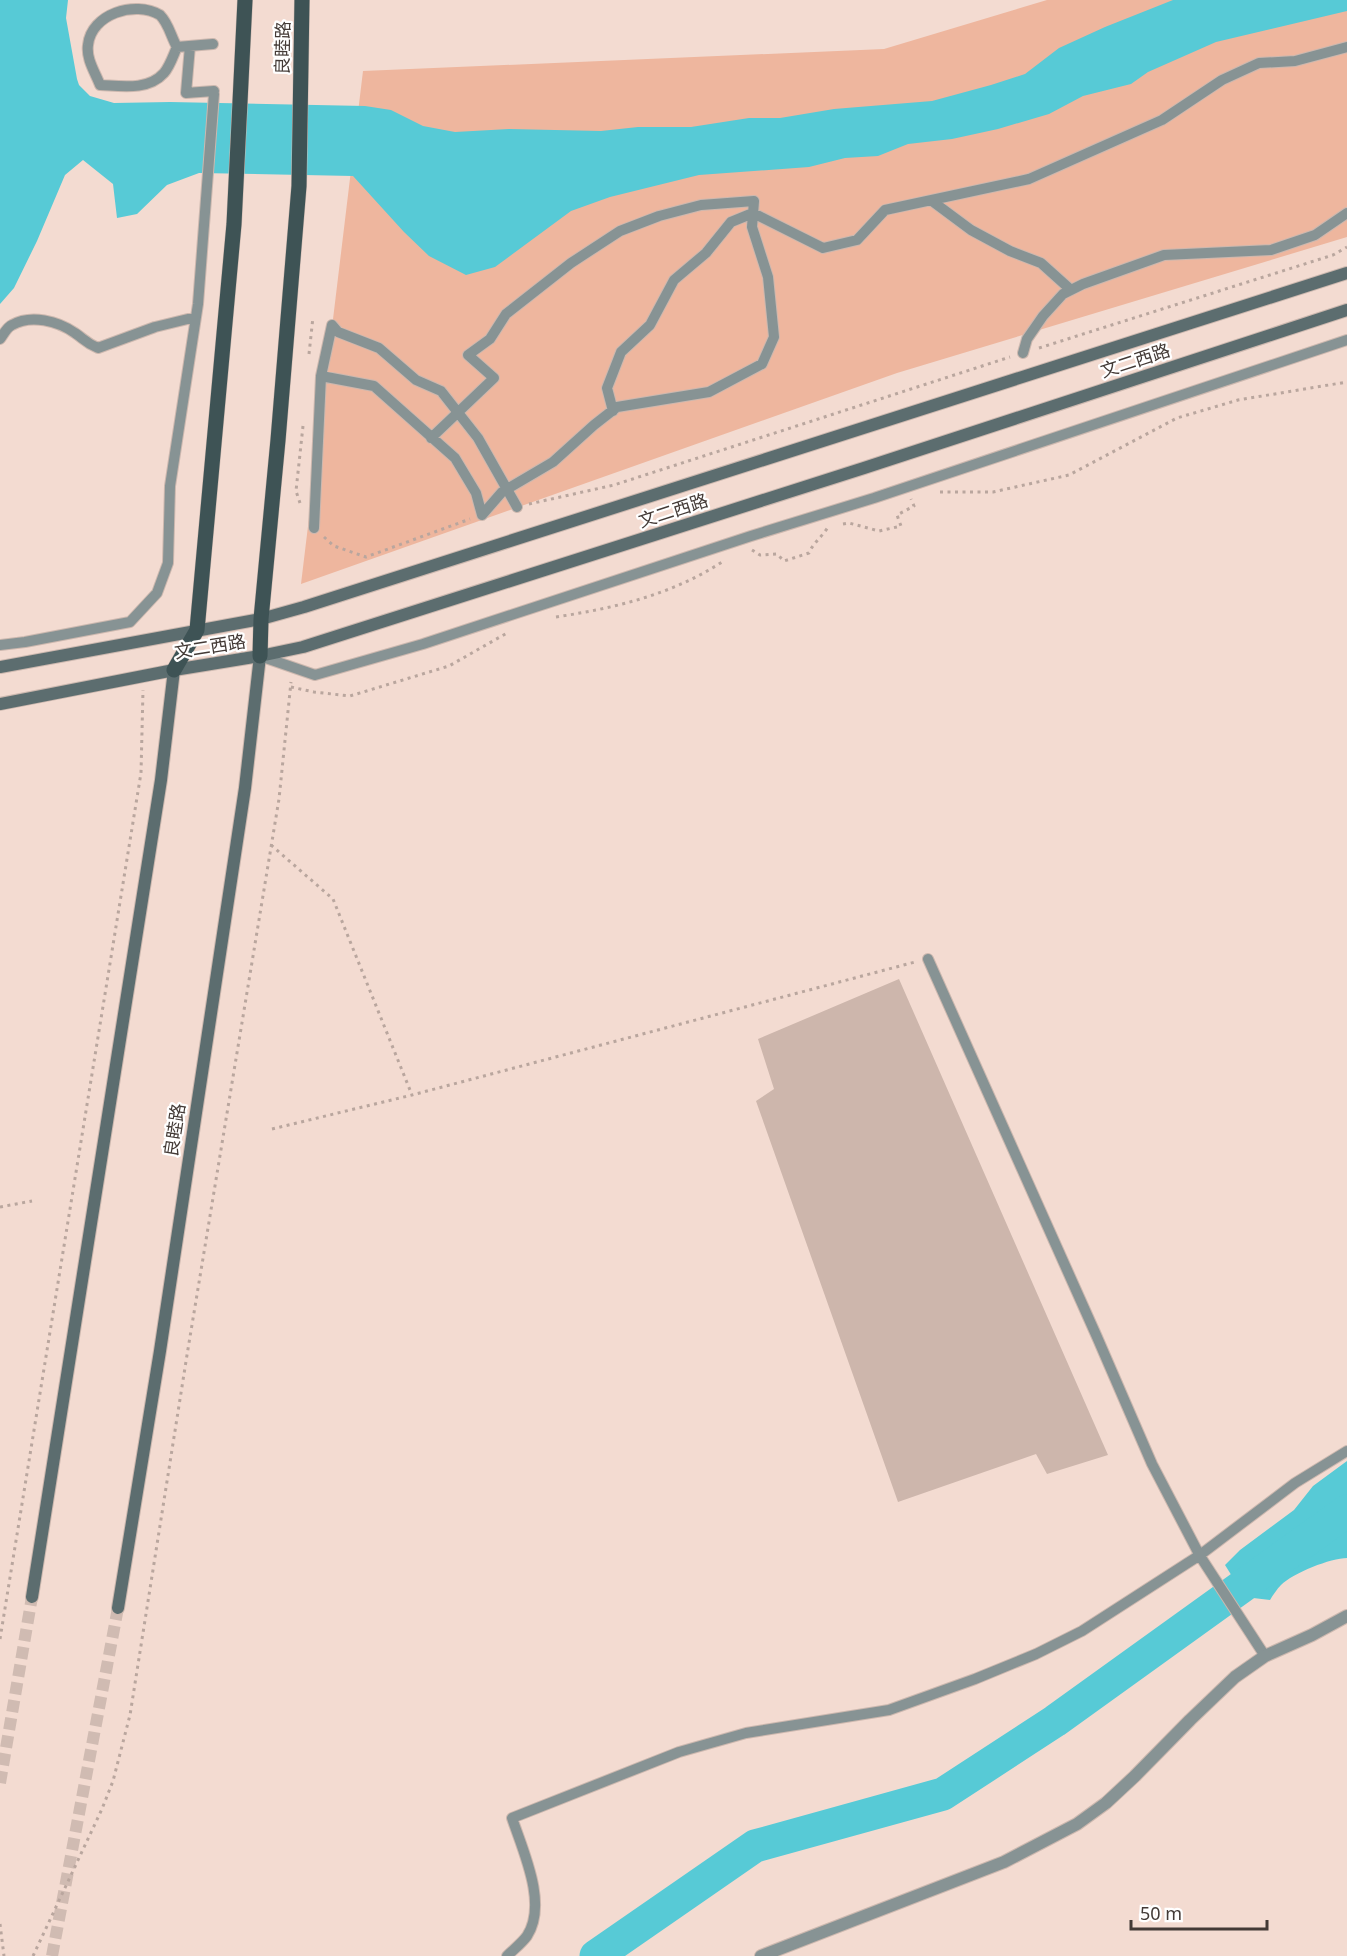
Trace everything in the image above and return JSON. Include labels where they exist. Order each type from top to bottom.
[{"type":"main road","points":[[32,1597],[159,792],[174,670],[197,630],[236,185],[245,0]]},
{"type":"main road","name":"良睦路","points":[[118,1608],[160,1351],[245,788],[260,656],[261,619],[298,186],[302,0]]},
{"type":"main road","name":"文二西路","points":[[0,667],[261,619],[304,607],[1347,273]]},
{"type":"main road","name":"文二西路","points":[[0,704],[174,670],[260,656],[314,643],[853,472],[1347,310]]},
{"type":"street","points":[[761,1956],[1004,1862],[1077,1824],[1106,1803],[1235,1677],[1265,1655],[1347,1616]]},
{"type":"lane","points":[[130,4],[159,15],[169,27],[177,48],[165,72],[152,83],[140,86],[100,85],[88,53],[93,28],[111,13],[130,4]]},
{"type":"lane","points":[[177,48],[213,44]]},
{"type":"lane","points":[[0,645],[130,622],[157,593],[168,563],[170,486],[196,317],[214,92],[186,93],[190,46]]},
{"type":"lane","points":[[613,411],[607,388],[621,352],[650,326],[674,279],[706,253],[731,222],[753,213],[823,248],[857,240],[885,210],[1029,179],[1162,120],[1222,80],[1259,63],[1295,62],[1347,46]]},
{"type":"lane","points":[[431,438],[494,378],[468,355],[490,339],[506,315],[571,263],[620,231],[659,216],[701,205],[754,201],[752,227],[768,277],[774,337],[762,364],[709,392],[617,407],[594,424],[554,462],[507,489],[482,515]]},
{"type":"lane","points":[[932,201],[970,230],[1010,251],[1041,263],[1071,290]]},
{"type":"lane","points":[[1023,353],[1027,339],[1043,316],[1063,294],[1071,290],[1164,255],[1272,250],[1315,235],[1347,213]]},
{"type":"lane","points":[[0,339],[10,325],[31,319],[60,324],[76,333],[86,343],[98,348],[155,327],[196,317]]},
{"type":"lane","points":[[314,528],[321,376],[332,324],[338,332],[379,348],[416,380],[441,391],[478,438],[517,507]]},
{"type":"lane","points":[[260,656],[315,675],[423,644],[874,498],[1347,340]]},
{"type":"lane","points":[[321,376],[374,386],[455,458],[476,493],[482,515]]},
{"type":"lane","points":[[928,959],[1152,1464],[1200,1555],[1265,1655]]},
{"type":"lane","points":[[507,1956],[527,1936],[536,1912],[528,1865],[512,1818],[679,1752],[746,1733],[889,1710],[1036,1654],[1083,1631],[1200,1555],[1295,1483],[1347,1451]]},
{"type":"path","points":[[517,507],[614,485],[1333,255],[1347,247]]},
{"type":"path","points":[[309,363],[313,317]]},
{"type":"path","points":[[940,492],[993,492],[1069,475],[1177,418],[1238,400],[1347,382]]},
{"type":"path","points":[[303,421],[296,491],[302,509],[314,528],[334,546],[366,557],[482,515]]},
{"type":"path","points":[[839,524],[849,523],[879,531],[901,526],[897,515],[914,506],[909,495]]},
{"type":"path","points":[[745,550],[751,549],[760,555],[777,554],[784,561],[809,553],[829,526]]},
{"type":"path","points":[[552,617],[616,606],[667,592],[707,572],[723,561]]},
{"type":"path","points":[[290,687],[350,696],[449,666],[509,631]]},
{"type":"path","points":[[33,1956],[113,1782],[130,1716],[279,799],[292,668]]},
{"type":"path","points":[[0,1639],[141,773],[143,676]]},
{"type":"path","points":[[271,844],[333,899],[412,1095]]},
{"type":"path","points":[[272,1130],[928,959]]},
{"type":"path","points":[[0,1207],[32,1201]]},
{"type":"path","points":[[0,1924],[4,1956]]},
{"type":"shaded area","points":[[1047,0],[1347,0],[1347,237],[897,373],[301,584],[363,71],[884,49]]},
{"type":"water","points":[[0,0],[68,0],[66,18],[79,85],[90,96],[114,103],[365,106],[391,110],[423,126],[455,132],[509,129],[601,131],[638,127],[691,127],[749,118],[780,118],[834,109],[932,101],[1025,74],[1059,48],[1173,0],[1347,0],[1347,11],[1216,42],[1148,72],[1131,84],[1083,96],[1049,114],[998,129],[952,139],[908,144],[878,156],[845,158],[809,167],[699,175],[610,197],[571,211],[495,267],[466,275],[429,256],[353,176],[199,173],[167,185],[137,214],[117,218],[113,184],[83,160],[65,175],[14,288],[0,304]]},
{"type":"water","points":[[1347,1461],[1347,1558],[1322,1563],[1303,1571],[1281,1585],[1270,1600],[1245,1597],[1225,1565],[1240,1550],[1294,1510],[1313,1486]]},
{"type":"building","points":[[899,979],[1108,1455],[1047,1474],[1036,1454],[898,1502],[756,1101],[774,1089],[758,1039]]},
{"type":"waterway","points":[[596,1956],[755,1846],[943,1794],[1055,1721],[1347,1511]]},
{"type":"tunnel","points":[[0,1783],[32,1597]]},
{"type":"tunnel","points":[[52,1956],[118,1608]]}]
